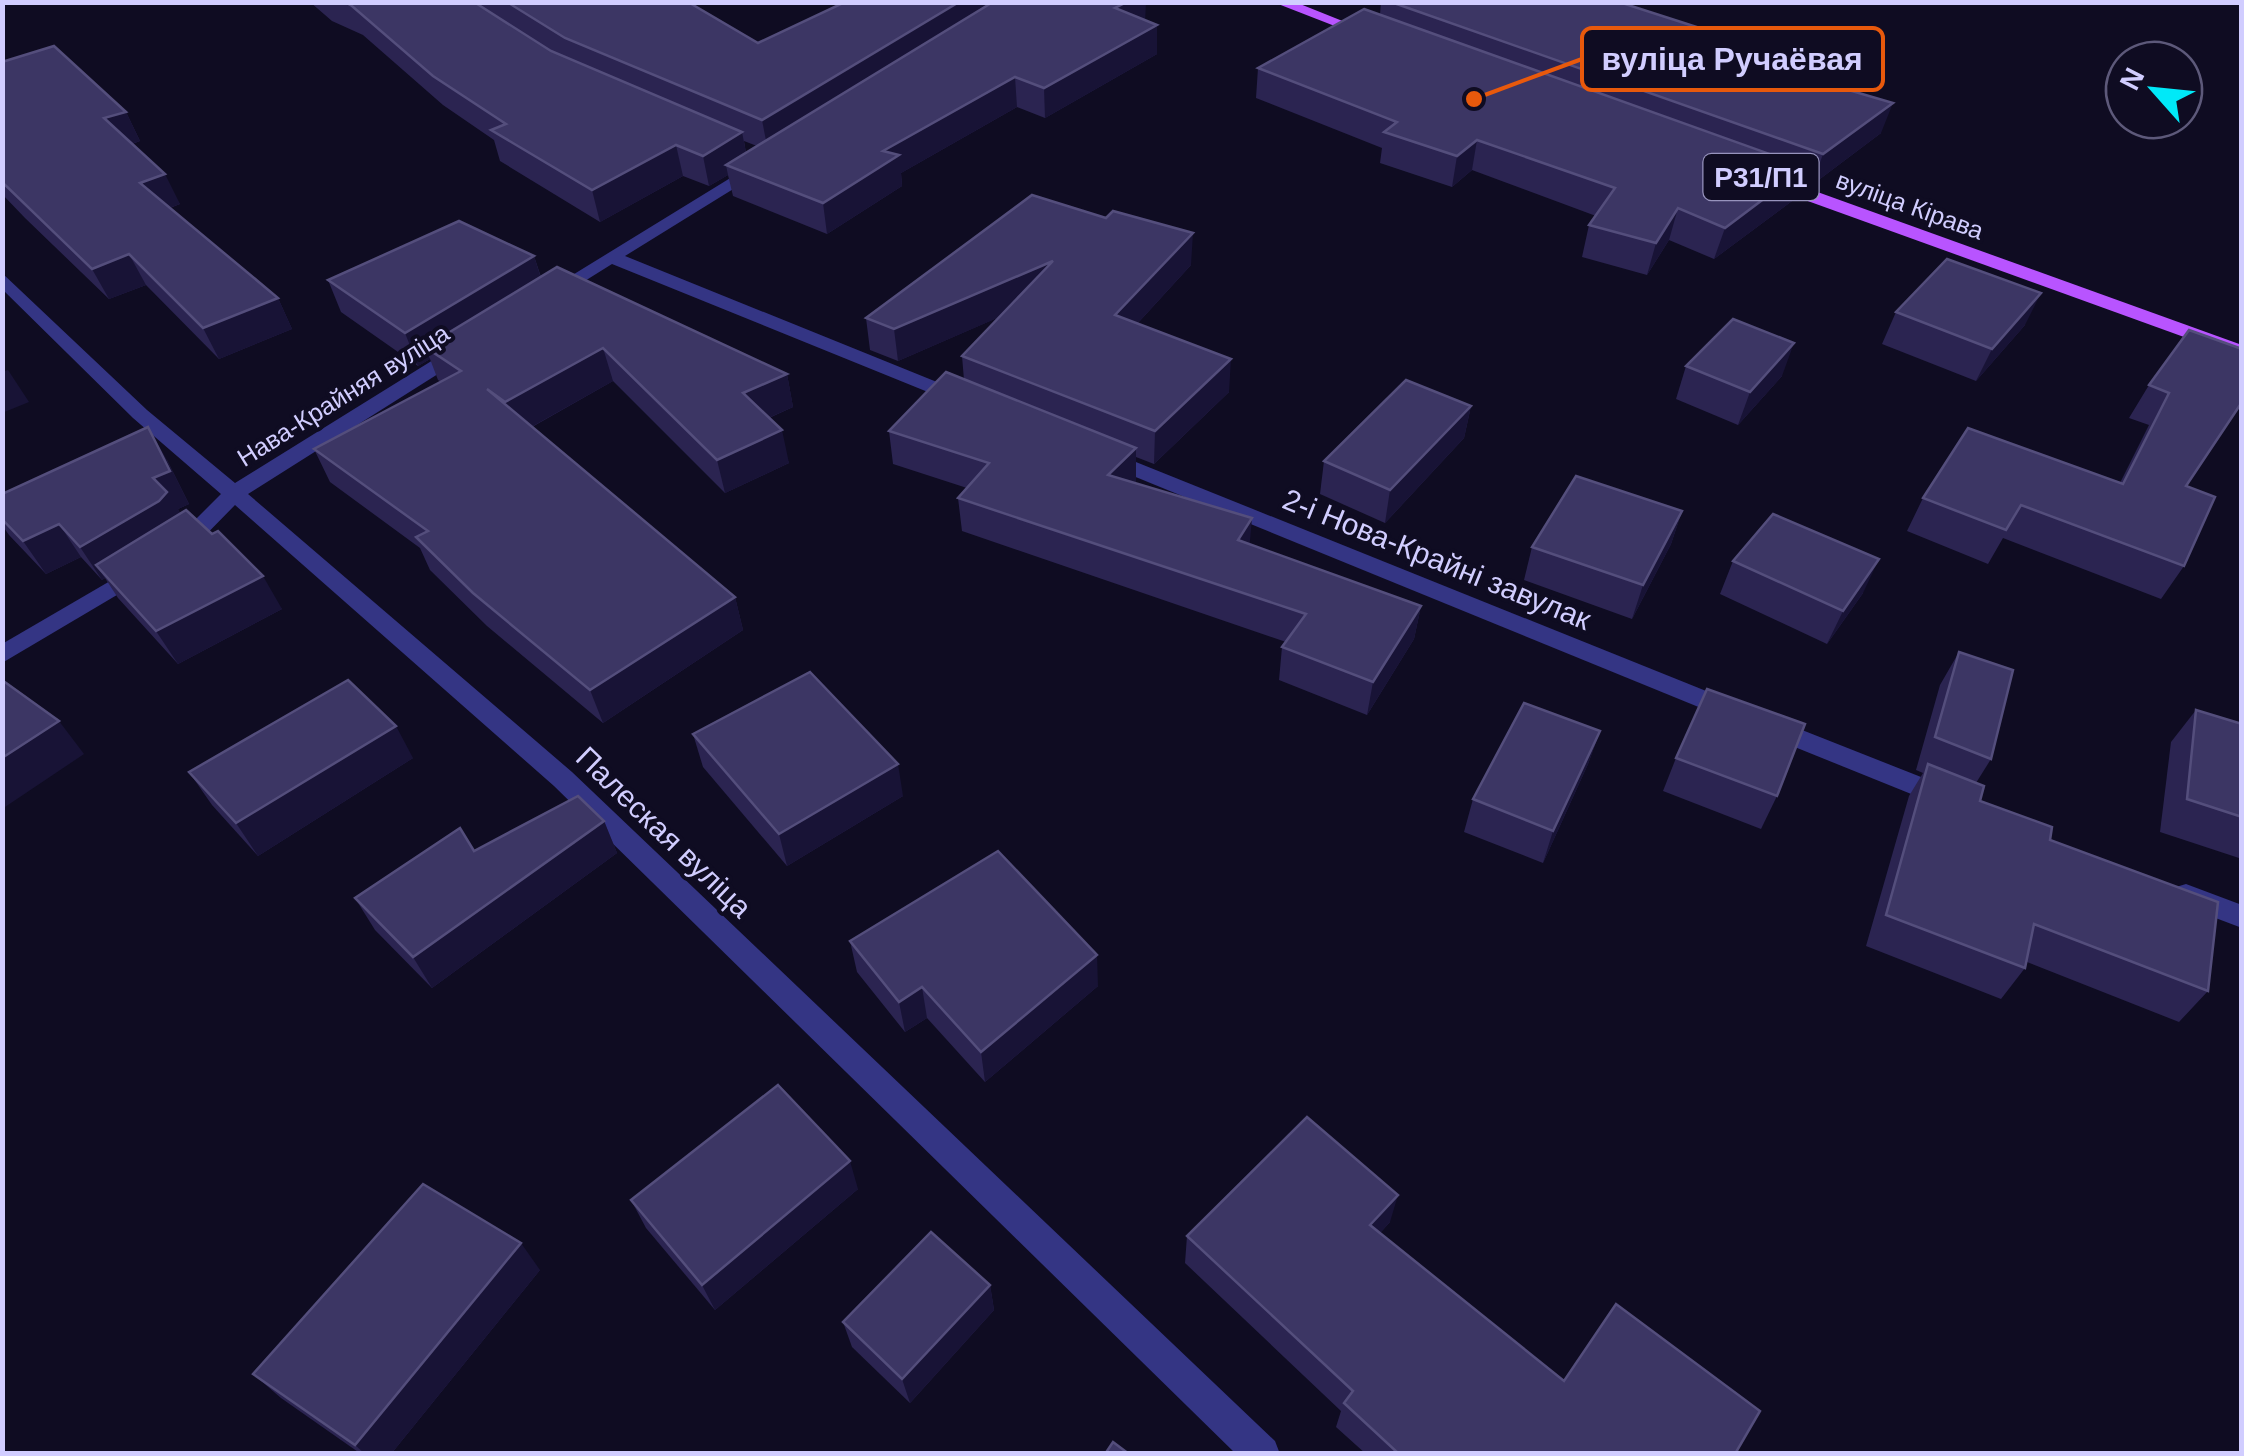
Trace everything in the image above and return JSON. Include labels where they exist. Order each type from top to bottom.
[{"type":"main road","points":[[1280,2],[1389,42]]},
{"type":"main road","name":"вуліца Кірава","points":[[1757,176],[2242,352]]},
{"type":"street","points":[[528,308],[767,155]]},
{"type":"street","points":[[611,257],[981,407]]},
{"type":"street","name":"Палеская вуліца","points":[[2,278],[140,414],[384,620],[563,780],[1262,1454]]},
{"type":"street","name":"Нава-Крайняя вуліца","points":[[2,655],[189,542],[233,494],[479,339]]},
{"type":"street","name":"2-і Нова-Крайні завулак","points":[[1092,452],[1964,804]]},
{"type":"street","points":[[2167,887],[2242,917]]},
{"type":"building","points":[[345,2],[474,2],[551,51],[742,132],[703,156],[676,145],[592,190],[491,130],[506,124],[433,76]]},
{"type":"building","points":[[507,2],[688,2],[758,43],[845,2],[959,2],[762,120],[565,38]]},
{"type":"building","points":[[993,2],[1127,2],[1115,8],[1157,25],[1044,88],[1015,77],[883,151],[899,155],[823,203],[726,165]]},
{"type":"building","points":[[1391,2],[1619,2],[1740,41],[1722,53],[1893,103],[1823,154]]},
{"type":"building","points":[[1364,9],[1806,167],[1725,228],[1678,208],[1656,243],[1589,225],[1615,188],[1477,140],[1457,156],[1384,132],[1397,122],[1258,68]]},
{"type":"building","points":[[54,46],[126,112],[104,118],[165,174],[140,183],[278,298],[203,328],[129,254],[92,269],[2,182],[2,62]]},
{"type":"building","points":[[1032,195],[1106,218],[1113,211],[1193,233],[1115,315],[1231,359],[1155,431],[962,356],[1053,261],[894,329],[866,318]]},
{"type":"building","points":[[459,221],[534,256],[405,333],[328,280]]},
{"type":"building","points":[[1947,259],[2041,293],[1992,349],[1896,312]]},
{"type":"building","points":[[557,267],[787,374],[743,393],[782,430],[717,460],[603,348],[505,402],[487,389],[735,597],[590,690],[473,593],[416,537],[428,531],[314,449],[461,371],[425,347]]},
{"type":"building","points":[[1733,319],[1794,343],[1750,392],[1686,366]]},
{"type":"building","points":[[2189,330],[2242,349],[2242,402],[2186,486],[2215,497],[2184,566],[2021,505],[2006,530],[1923,498],[1968,428],[2123,484],[2169,393],[2149,385]]},
{"type":"building","points":[[946,372],[1136,448],[1108,475],[1252,518],[1238,540],[1421,606],[1373,682],[1282,647],[1306,614],[958,498],[989,463],[889,431]]},
{"type":"building","points":[[1406,380],[1471,406],[1390,490],[1324,461]]},
{"type":"building","points":[[148,427],[170,471],[153,478],[167,492],[159,501],[80,547],[59,524],[23,541],[2,519],[2,494]]},
{"type":"building","points":[[1576,476],[1682,511],[1643,585],[1532,547]]},
{"type":"building","points":[[186,510],[212,534],[218,531],[263,576],[156,631],[96,565]]},
{"type":"building","points":[[1773,514],[1879,559],[1843,611],[1733,561]]},
{"type":"building","points":[[1959,652],[2013,670],[1991,759],[1935,737]]},
{"type":"building","points":[[810,672],[898,764],[779,834],[693,734]]},
{"type":"building","points":[[2,680],[59,721],[2,758]]},
{"type":"building","points":[[348,680],[396,726],[236,823],[189,772]]},
{"type":"building","points":[[1707,689],[1805,724],[1777,796],[1676,758]]},
{"type":"building","points":[[1524,703],[1600,731],[1553,831],[1473,799]]},
{"type":"building","points":[[2196,710],[2242,724],[2242,817],[2187,799]]},
{"type":"building","points":[[1928,764],[1984,786],[1980,801],[2052,827],[2050,840],[2218,902],[2208,991],[2034,924],[2025,968],[1886,915]]},
{"type":"building","points":[[578,796],[604,821],[413,957],[355,898],[460,828],[474,851]]},
{"type":"building","points":[[998,851],[1097,955],[981,1052],[922,987],[899,1002],[850,941]]},
{"type":"building","points":[[778,1085],[850,1161],[702,1285],[631,1200]]},
{"type":"building","points":[[1307,1117],[1398,1195],[1370,1225],[1564,1381],[1616,1304],[1760,1411],[1735,1454],[1399,1454],[1344,1403],[1353,1391],[1187,1236]]},
{"type":"building","points":[[423,1184],[521,1243],[355,1445],[253,1374]]},
{"type":"building","points":[[931,1232],[990,1285],[902,1379],[843,1322]]},
{"type":"building","points":[[1113,1442],[1129,1454],[1105,1454]]},
{"type":"place","name":"вуліца Ручаёвая","points":[[1474,99]]}]
